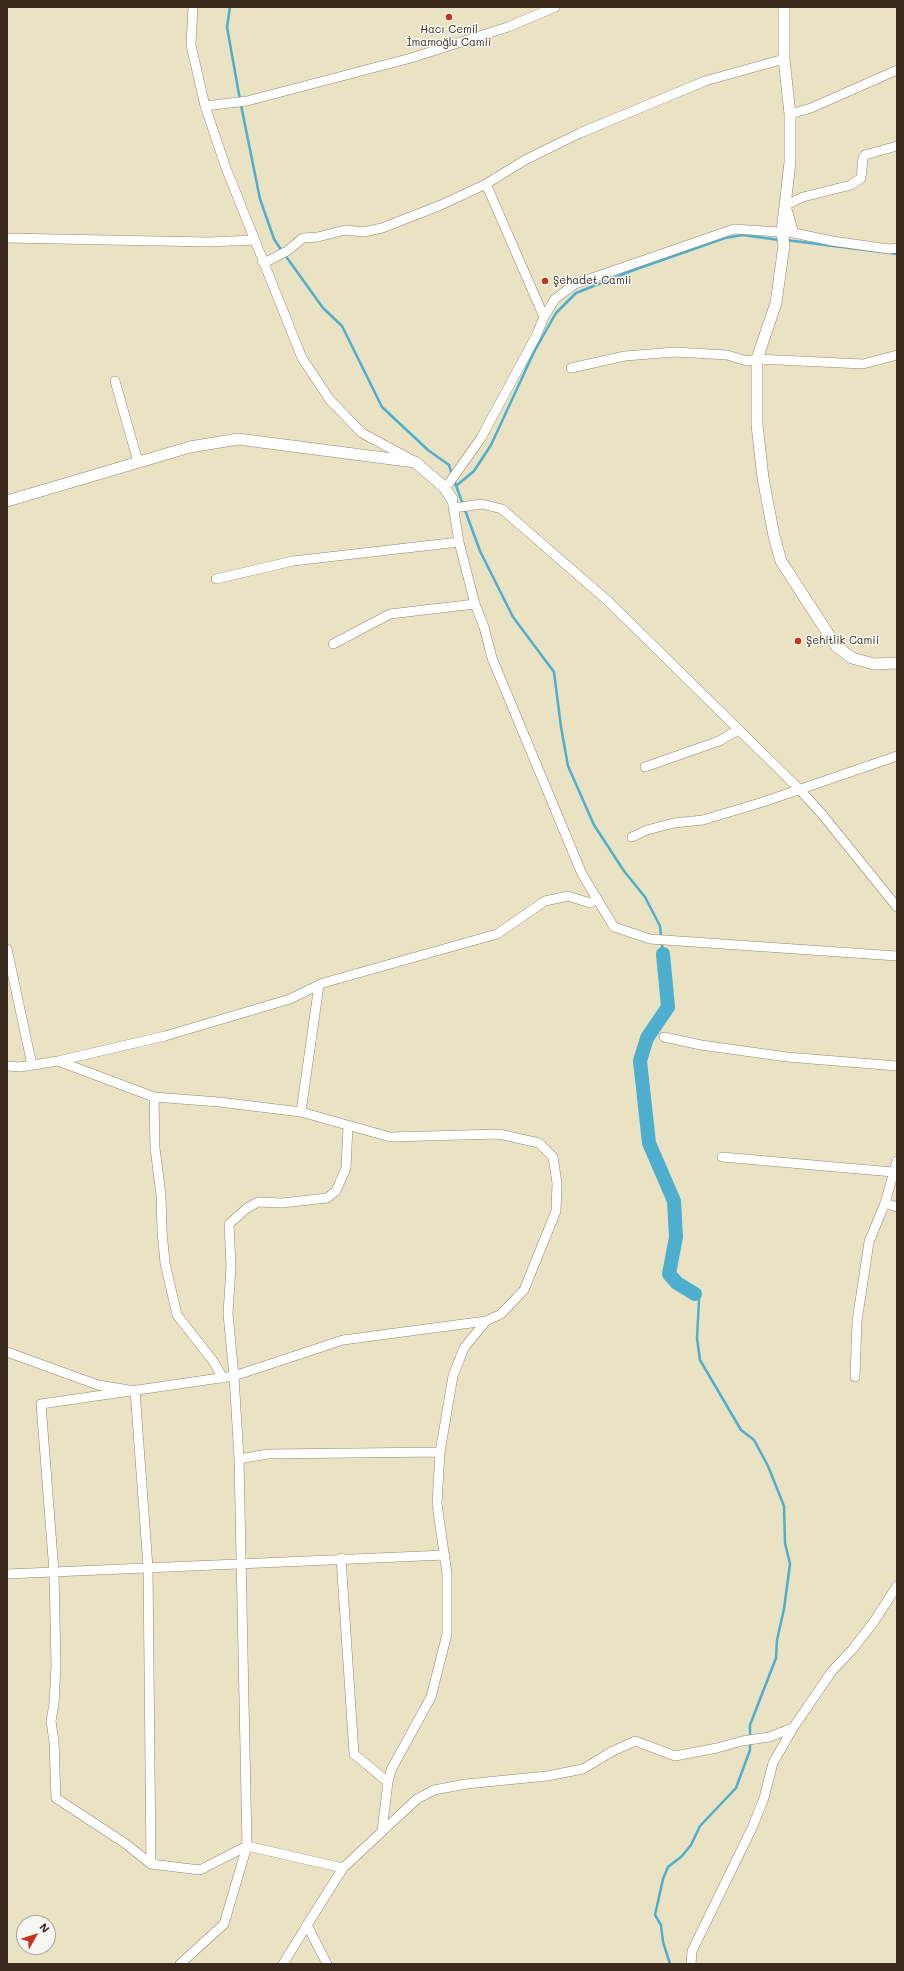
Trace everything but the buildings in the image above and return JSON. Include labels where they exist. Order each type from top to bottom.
[{"type":"street","points":[[193,7],[191,45],[205,106],[226,168],[302,358],[330,400],[362,433],[415,462],[446,486],[455,505],[459,542],[475,604],[484,627],[492,658],[582,874],[614,927],[650,939],[897,956]]},
{"type":"street","points":[[205,106],[247,101],[412,58],[508,27],[554,7]]},
{"type":"street","points":[[784,7],[784,59],[790,114],[790,162],[782,232],[784,245],[776,303],[757,359],[757,425],[763,478],[774,536],[781,561],[836,646],[852,658],[874,664],[897,663]]},
{"type":"street","points":[[262,261],[268,261],[287,251],[303,238],[318,237],[345,230],[364,232],[382,228],[441,205],[486,184],[524,160],[580,133],[705,81],[784,59]]},
{"type":"street","points":[[790,114],[810,108],[897,70]]},
{"type":"street","points":[[794,233],[786,206],[788,204],[803,197],[851,185],[861,178],[863,158],[865,155],[897,146]]},
{"type":"street","points":[[486,184],[544,317]]},
{"type":"street","points":[[446,486],[481,438],[536,336],[544,317],[555,299],[575,284],[734,229],[794,233],[832,242],[889,249],[897,248]]},
{"type":"street","points":[[7,238],[208,242],[254,240]]},
{"type":"street","points":[[570,368],[625,356],[675,352],[727,355],[747,361],[757,359],[863,364],[897,355]]},
{"type":"street","points":[[115,381],[138,462]]},
{"type":"street","points":[[7,501],[190,447],[238,439],[415,462]]},
{"type":"street","points":[[455,505],[482,504],[502,509],[609,602],[821,812],[897,907]]},
{"type":"street","points":[[216,579],[293,561],[459,542]]},
{"type":"street","points":[[333,644],[390,614],[475,604]]},
{"type":"street","points":[[645,767],[719,741],[738,730]]},
{"type":"street","points":[[632,837],[647,830],[674,822],[703,820],[897,756]]},
{"type":"street","points":[[7,1066],[20,1067],[58,1061],[165,1036],[290,999],[319,985],[497,934],[545,901],[568,896],[590,903],[597,898]]},
{"type":"street","points":[[7,949],[32,1065]]},
{"type":"street","points":[[301,1112],[319,985]]},
{"type":"street","points":[[664,1037],[700,1045],[787,1057],[897,1066]]},
{"type":"street","points":[[58,1061],[154,1097],[301,1112],[390,1137],[499,1134],[539,1143],[553,1157],[557,1183],[556,1211],[524,1290],[501,1314],[486,1321],[343,1340],[234,1376],[41,1404],[54,1572],[56,1666],[54,1704],[51,1721],[54,1742],[56,1798],[126,1844],[151,1864],[200,1870],[247,1846],[342,1868]]},
{"type":"street","points":[[154,1097],[155,1148],[162,1195],[162,1231],[165,1264],[176,1315],[213,1361],[223,1378]]},
{"type":"street","points":[[180,1964],[224,1924],[247,1846],[239,1459],[234,1376],[228,1314],[231,1266],[229,1224],[247,1208],[258,1202],[282,1203],[327,1198],[336,1191],[346,1168],[348,1126]]},
{"type":"street","points":[[722,1158],[893,1172]]},
{"type":"street","points":[[855,1377],[857,1321],[869,1242],[885,1203],[897,1162]]},
{"type":"street","points":[[885,1203],[897,1207]]},
{"type":"street","points":[[382,1831],[388,1782],[392,1770],[431,1697],[447,1634],[447,1574],[445,1555],[438,1523],[437,1504],[440,1452],[453,1376],[464,1348],[486,1321]]},
{"type":"street","points":[[7,1352],[98,1385],[135,1391]]},
{"type":"street","points":[[135,1391],[148,1567],[151,1864]]},
{"type":"street","points":[[239,1459],[268,1454],[440,1452]]},
{"type":"street","points":[[7,1574],[242,1564],[341,1558],[445,1555]]},
{"type":"street","points":[[341,1558],[354,1754],[388,1782]]},
{"type":"street","points":[[691,1964],[692,1952],[752,1828],[764,1798],[774,1763],[793,1728],[832,1671],[852,1650],[873,1623],[897,1586]]},
{"type":"street","points":[[283,1964],[342,1868],[417,1799],[434,1790],[466,1784],[547,1776],[584,1769],[611,1752],[635,1741],[675,1756],[717,1748],[756,1738],[769,1737],[793,1728]]},
{"type":"street","points":[[307,1925],[326,1964]]},
{"type":"waterway","points":[[230,7],[227,27],[240,100]]},
{"type":"waterway","points":[[241,105],[260,199],[274,239],[282,251]]},
{"type":"waterway","points":[[456,486],[474,471],[491,445],[534,352],[556,313],[576,293],[631,271],[725,238],[743,235],[779,240]]},
{"type":"waterway","points":[[786,240],[897,254]]},
{"type":"waterway","points":[[285,255],[323,308],[342,326],[382,407],[428,450],[449,465],[452,475]]},
{"type":"waterway","points":[[454,480],[480,551],[513,617],[554,672],[568,766],[594,825],[624,871],[645,897],[660,926],[663,954]]},
{"type":"waterway","points":[[663,954],[668,1007],[647,1038],[640,1061],[649,1143],[674,1201],[676,1237],[669,1274],[677,1283],[695,1294]]},
{"type":"waterway","points":[[695,1294],[699,1300],[697,1338],[700,1360],[741,1430],[754,1440],[768,1466],[784,1506],[785,1543],[790,1564],[784,1609],[777,1640],[776,1658],[750,1725],[750,1737]]},
{"type":"waterway","points":[[670,1964],[663,1942],[661,1925],[655,1915],[663,1879],[668,1867],[682,1856],[691,1845],[700,1826],[736,1788],[750,1750],[750,1742]]},
{"type":"place","name":"Hacı Cemil İmamoğlu Camii","points":[[449,17]]},
{"type":"place","name":"Şehadet Camii","points":[[545,281]]},
{"type":"place","name":"Şehitlik Camii","points":[[798,641]]}]
